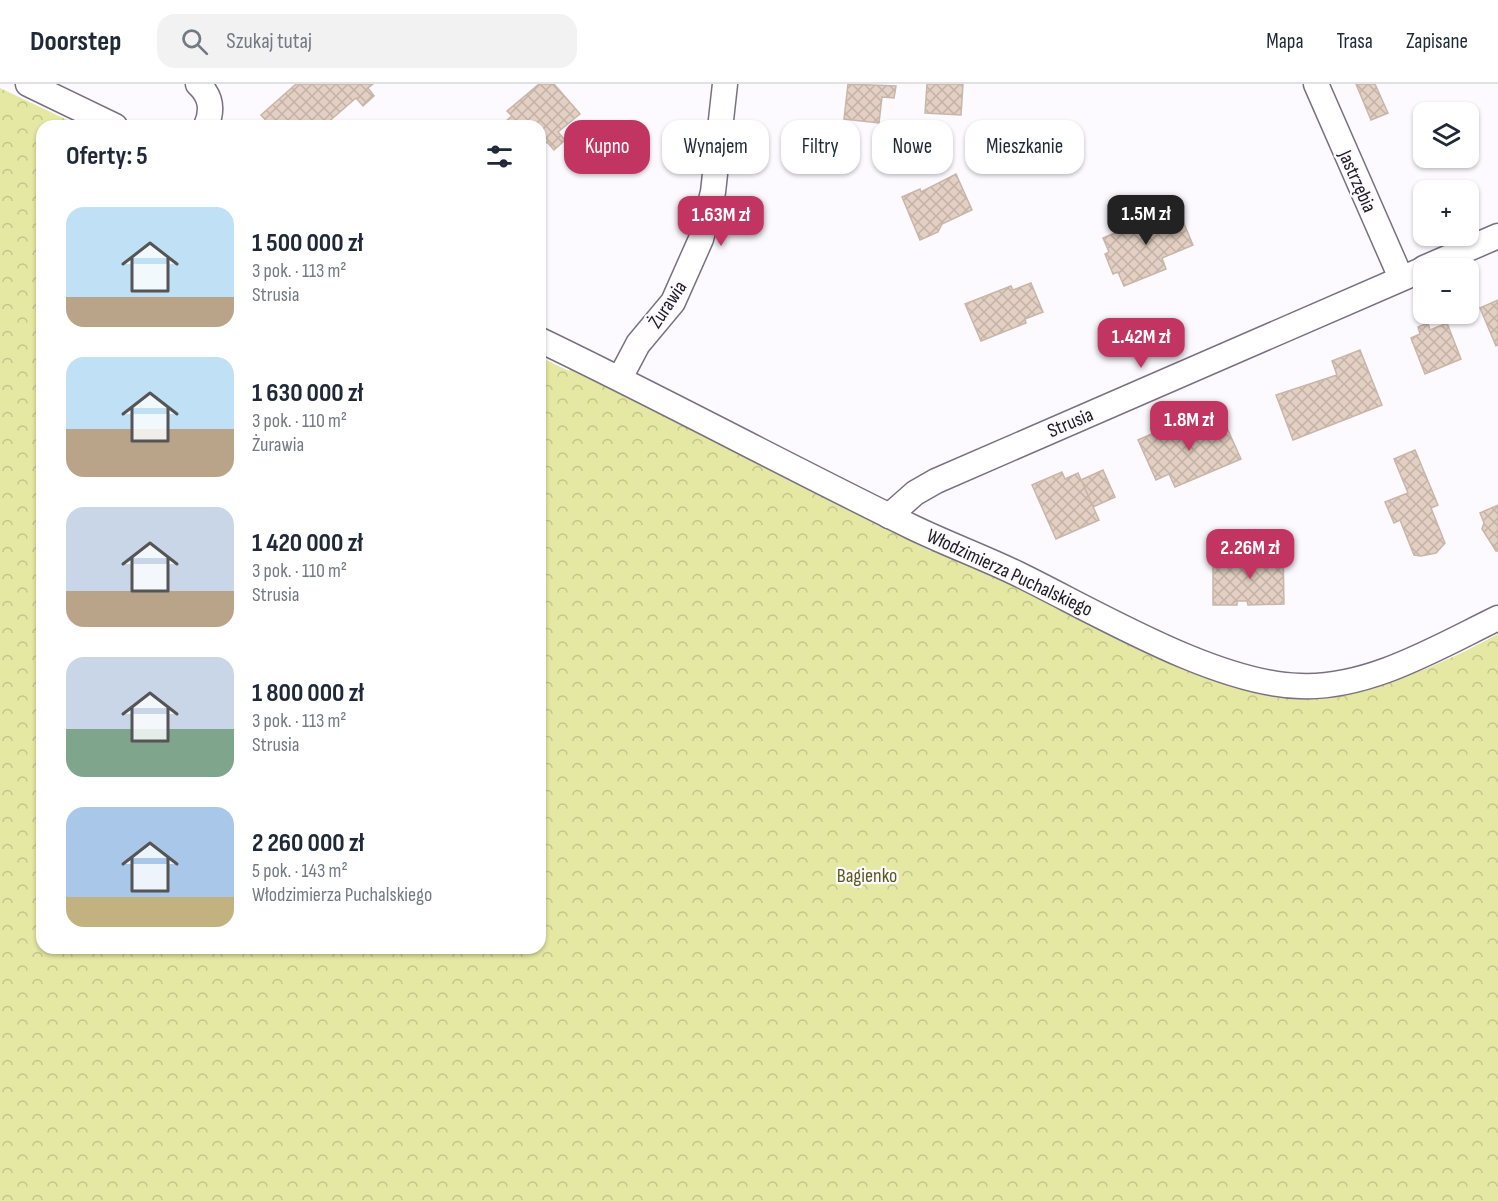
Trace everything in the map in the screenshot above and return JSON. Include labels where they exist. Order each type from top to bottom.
[{"type":"street","points":[[28,84],[103,120]]},
{"type":"street","points":[[198,84],[206,93],[211,108],[208,120]]},
{"type":"street","name":"Żurawia","points":[[620,378],[638,344],[673,303],[701,239],[713,192],[725,84]]},
{"type":"street","name":"Jastrzębia","points":[[1316,84],[1401,278]]},
{"type":"street","name":"Strusia","points":[[1449,258],[1498,236]]},
{"type":"street","name":"Strusia","points":[[889,516],[915,493],[936,481],[1413,273]]},
{"type":"street","name":"Włodzimierza Puchalskiego","points":[[546,343],[620,378],[889,516],[995,562],[1186,655],[1233,674],[1269,683],[1320,686],[1364,676],[1412,658],[1498,618]]},
{"type":"green space","name":"Bagienko","points":[[0,88],[67,120],[36,120],[36,954],[546,954],[546,360],[569,371],[570,367],[930,551],[942,551],[1221,681],[1259,693],[1283,698],[1309,699],[1366,689],[1422,670],[1498,634],[1498,1201],[0,1201]]},
{"type":"building","points":[[296,84],[373,84],[368,88],[374,96],[363,106],[356,98],[331,120],[266,120],[261,115]]},
{"type":"building","points":[[539,84],[554,84],[580,114],[573,120],[564,120],[564,127],[558,132],[564,141],[554,150],[546,143],[546,120],[507,120],[512,116],[507,111]]},
{"type":"building","points":[[848,84],[896,86],[894,98],[882,97],[879,120],[872,120],[872,122],[844,119]]},
{"type":"building","points":[[927,84],[963,84],[961,115],[925,113]]},
{"type":"building","points":[[1356,84],[1375,84],[1388,113],[1371,120]]},
{"type":"building","points":[[956,174],[972,210],[942,224],[938,232],[920,240],[902,197],[920,189],[921,192]]},
{"type":"building","points":[[1177,207],[1193,245],[1162,258],[1166,269],[1124,286],[1118,272],[1113,274],[1105,254],[1109,252],[1103,238]]},
{"type":"building","points":[[1031,283],[1043,312],[1025,319],[1026,323],[981,341],[965,304],[1011,286],[1013,290]]},
{"type":"building","points":[[1498,300],[1498,345],[1496,346],[1480,308]]},
{"type":"building","points":[[1428,324],[1430,330],[1447,324],[1461,359],[1425,374],[1411,338],[1420,334],[1418,327]]},
{"type":"building","points":[[1360,350],[1382,405],[1293,440],[1276,395],[1337,375],[1332,361]]},
{"type":"building","points":[[1223,419],[1241,459],[1175,487],[1169,474],[1156,480],[1138,440],[1179,422],[1184,436]]},
{"type":"building","points":[[1415,450],[1438,505],[1431,508],[1445,543],[1436,553],[1421,556],[1414,555],[1400,520],[1394,523],[1385,502],[1408,493],[1394,459]]},
{"type":"building","points":[[1103,470],[1115,497],[1093,507],[1081,480]]},
{"type":"building","points":[[1062,472],[1065,479],[1078,473],[1099,520],[1056,539],[1032,485]]},
{"type":"building","points":[[1498,505],[1498,551],[1496,551],[1482,529],[1484,523],[1480,513]]},
{"type":"building","points":[[1262,548],[1283,548],[1284,604],[1248,605],[1247,601],[1237,601],[1237,605],[1213,605],[1213,562],[1262,561]]}]
